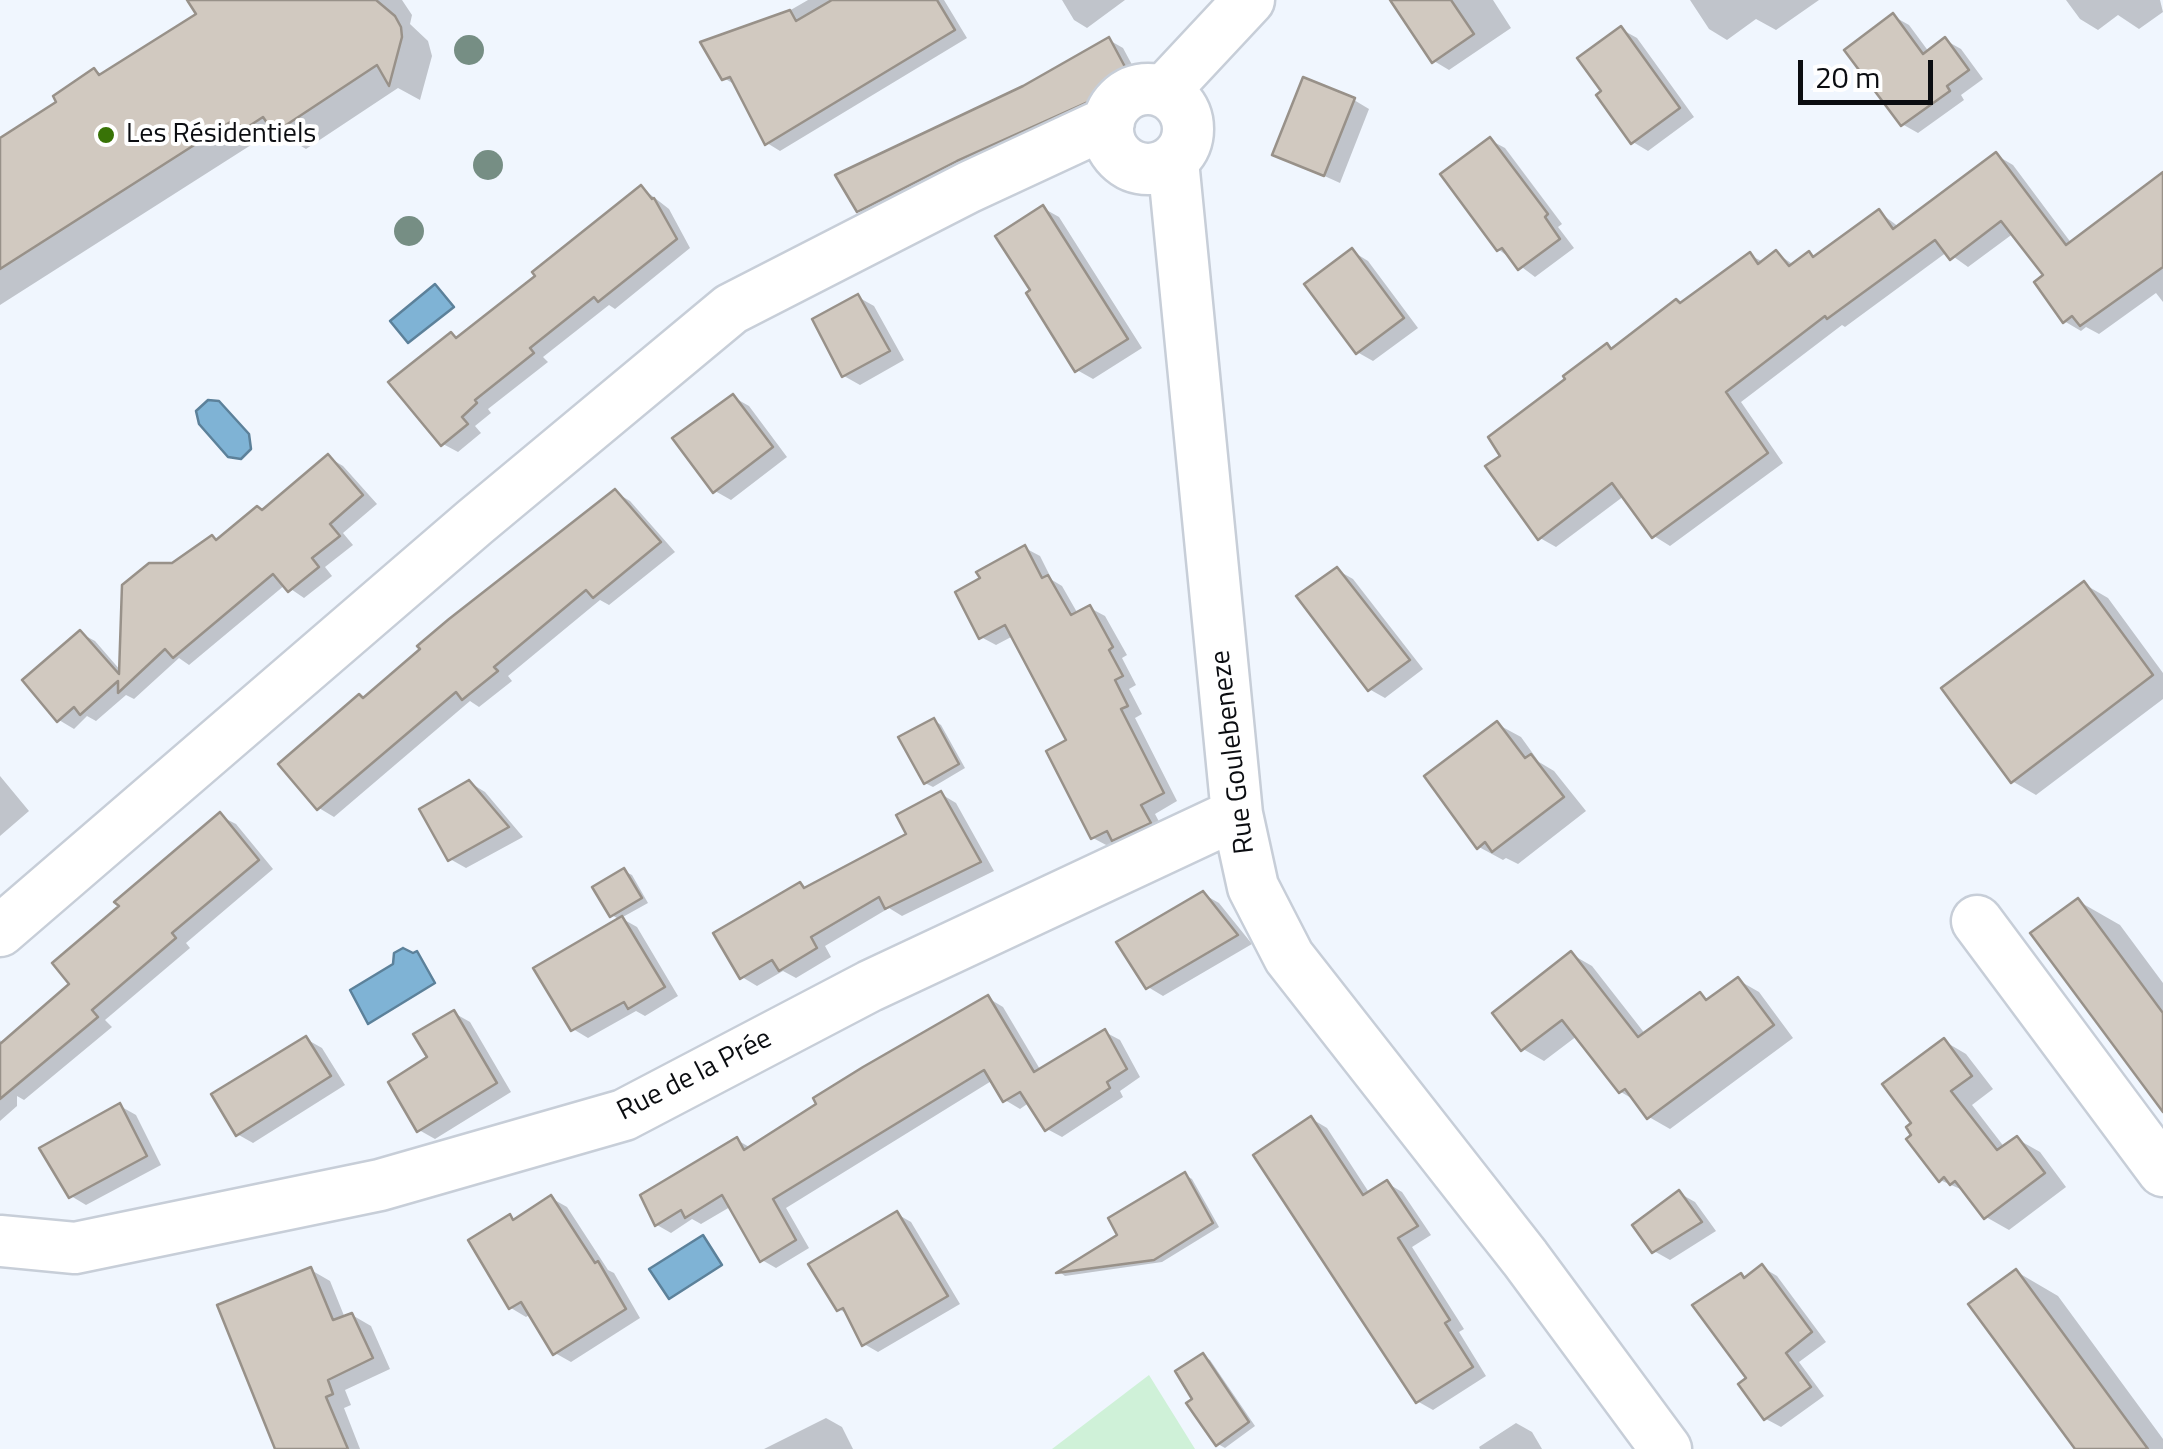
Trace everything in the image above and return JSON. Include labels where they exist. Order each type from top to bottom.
[{"type":"street","points":[[1163,92],[1249,0]]},
{"type":"street","points":[[1152,89],[1163,92],[1175,99],[1188,124],[1182,150],[1161,167],[1134,166],[1113,148],[1108,136],[1113,110],[1129,94],[1152,89]]},
{"type":"street","points":[[0,931],[460,535],[731,310],[970,187],[1109,122]]},
{"type":"street","name":"Rue Goulebeneze","points":[[1173,160],[1237,814],[1253,887],[1289,957],[1525,1258],[1666,1449]]},
{"type":"street","name":"Rue de la Prée","points":[[0,1242],[75,1248],[380,1185],[624,1115],[870,986],[1237,814]]},
{"type":"street","points":[[1978,921],[2163,1171]]},
{"type":"green space","points":[[1149,1375],[1195,1449],[1052,1449]]},
{"type":"water","points":[[435,284],[454,307],[408,343],[390,321]]},
{"type":"water","points":[[208,400],[219,401],[249,434],[251,449],[241,459],[228,457],[199,424],[196,411]]},
{"type":"water","points":[[403,948],[417,951],[435,983],[368,1024],[350,990],[393,964],[394,953]]},
{"type":"water","points":[[703,1235],[722,1265],[669,1299],[649,1269]]},
{"type":"building","name":"Les Résidentiels","points":[[187,0],[376,0],[395,16],[401,27],[389,86],[377,65],[274,133],[263,117],[243,130],[235,119],[0,269],[0,138],[56,102],[53,96],[94,68],[99,75],[196,14]]},
{"type":"building","points":[[832,0],[937,0],[955,30],[765,145],[730,77],[722,80],[700,42],[790,10],[796,21]]},
{"type":"building","points":[[1390,0],[1451,0],[1474,34],[1432,63]]},
{"type":"building","points":[[1893,13],[1923,54],[1945,37],[1969,70],[1947,86],[1950,91],[1901,126],[1844,50]]},
{"type":"building","points":[[1621,26],[1680,108],[1631,144],[1596,95],[1601,91],[1577,58]]},
{"type":"building","points":[[1109,37],[1131,78],[1106,94],[957,161],[857,212],[835,175],[1023,86]]},
{"type":"building","points":[[1303,77],[1355,98],[1324,176],[1272,155]]},
{"type":"building","points":[[1490,137],[1548,214],[1545,217],[1560,239],[1518,270],[1502,248],[1497,251],[1440,174]]},
{"type":"building","points":[[1996,152],[2066,245],[2163,172],[2163,267],[2080,326],[2072,316],[2063,323],[2034,282],[2043,275],[2001,221],[1950,260],[1935,240],[1827,319],[1825,316],[1726,392],[1768,453],[1652,538],[1612,483],[1538,540],[1485,466],[1500,456],[1488,437],[1607,343],[1611,349],[1676,299],[1680,303],[1750,252],[1758,264],[1776,250],[1789,266],[1809,251],[1813,257],[1879,209],[1893,229]]},
{"type":"building","points":[[641,185],[654,198],[677,239],[598,302],[594,297],[530,348],[534,353],[475,400],[477,403],[462,417],[468,424],[441,446],[388,382],[451,332],[456,338]]},
{"type":"building","points":[[1043,205],[1128,339],[1075,372],[995,236]]},
{"type":"building","points":[[1352,248],[1404,318],[1356,354],[1304,284]]},
{"type":"building","points":[[858,294],[890,351],[842,377],[812,319]]},
{"type":"building","points":[[733,394],[773,447],[713,493],[672,438]]},
{"type":"building","points":[[328,454],[363,495],[330,524],[340,536],[312,558],[319,567],[288,592],[273,574],[173,658],[165,649],[118,693],[118,681],[80,715],[74,707],[57,722],[22,680],[80,630],[119,674],[122,585],[149,563],[172,563],[212,535],[216,540],[257,506],[262,510]]},
{"type":"building","points":[[615,489],[661,542],[593,598],[586,590],[494,667],[498,671],[462,700],[456,692],[317,810],[278,764],[359,694],[363,698],[449,619]]},
{"type":"building","points":[[1025,545],[1042,578],[1048,575],[1071,615],[1090,605],[1113,647],[1109,650],[1123,676],[1115,680],[1128,706],[1121,709],[1164,793],[1141,805],[1151,823],[1112,841],[1107,831],[1091,839],[1046,751],[1066,740],[1005,625],[979,639],[955,592],[980,578],[976,572]]},
{"type":"building","points":[[1337,567],[1410,660],[1368,691],[1296,596]]},
{"type":"building","points":[[2084,581],[2153,675],[2011,783],[1941,688]]},
{"type":"building","points":[[934,718],[959,764],[924,784],[898,737]]},
{"type":"building","points":[[1497,721],[1525,758],[1531,754],[1564,797],[1492,852],[1485,842],[1477,849],[1424,776]]},
{"type":"building","points":[[469,780],[509,827],[448,861],[419,809]]},
{"type":"building","points":[[941,791],[981,862],[885,909],[879,897],[811,937],[817,948],[779,971],[772,960],[740,979],[713,933],[800,882],[804,888],[906,834],[896,815]]},
{"type":"building","points":[[220,812],[259,860],[172,933],[176,938],[92,1010],[98,1017],[0,1099],[0,1044],[69,984],[52,963],[119,906],[114,902]]},
{"type":"building","points":[[624,868],[642,898],[610,917],[592,887]]},
{"type":"building","points":[[1203,891],[1238,935],[1146,989],[1116,942]]},
{"type":"building","points":[[2078,898],[2163,1013],[2163,1112],[2030,933]]},
{"type":"building","points":[[622,916],[665,987],[628,1009],[624,1002],[571,1031],[533,968]]},
{"type":"building","points":[[1571,951],[1638,1037],[1700,992],[1706,1000],[1738,977],[1774,1025],[1647,1119],[1625,1089],[1619,1093],[1562,1020],[1521,1051],[1492,1013]]},
{"type":"building","points":[[988,995],[1034,1072],[1105,1029],[1127,1069],[1107,1082],[1110,1088],[1045,1131],[1020,1092],[1003,1102],[984,1070],[773,1199],[796,1240],[760,1262],[722,1195],[685,1218],[681,1210],[655,1226],[640,1195],[737,1137],[744,1150],[816,1104],[813,1098]]},
{"type":"building","points":[[454,1010],[497,1083],[417,1132],[388,1082],[427,1057],[413,1034]]},
{"type":"building","points":[[306,1036],[331,1076],[236,1136],[211,1094]]},
{"type":"building","points":[[1944,1038],[1972,1076],[1951,1091],[1997,1150],[2017,1136],[2045,1173],[1984,1219],[1955,1181],[1950,1185],[1944,1177],[1939,1182],[1906,1139],[1911,1135],[1906,1127],[1911,1123],[1882,1084]]},
{"type":"building","points":[[120,1103],[147,1156],[69,1198],[39,1148]]},
{"type":"building","points":[[1311,1116],[1363,1195],[1387,1180],[1418,1226],[1398,1238],[1450,1320],[1445,1323],[1473,1367],[1416,1403],[1253,1155]]},
{"type":"building","points":[[1185,1172],[1213,1223],[1154,1260],[1056,1273],[1117,1235],[1108,1218]]},
{"type":"building","points":[[1679,1190],[1702,1222],[1652,1253],[1632,1225]]},
{"type":"building","points":[[551,1195],[626,1309],[553,1355],[521,1302],[509,1309],[468,1240],[510,1214],[513,1220]]},
{"type":"building","points":[[897,1211],[948,1296],[862,1346],[843,1308],[837,1311],[808,1264]]},
{"type":"building","points":[[1762,1264],[1812,1332],[1786,1353],[1811,1387],[1764,1420],[1738,1384],[1746,1378],[1692,1305]]},
{"type":"building","points":[[311,1267],[333,1320],[352,1313],[373,1358],[328,1380],[333,1394],[326,1397],[348,1449],[275,1449],[217,1305]]},
{"type":"building","points":[[2016,1269],[2148,1449],[2075,1449],[1968,1304]]},
{"type":"building","points":[[1203,1353],[1249,1422],[1216,1446],[1186,1403],[1192,1399],[1175,1371]]},
{"type":"place","name":"Les Résidentiels","points":[[106,135]]}]
